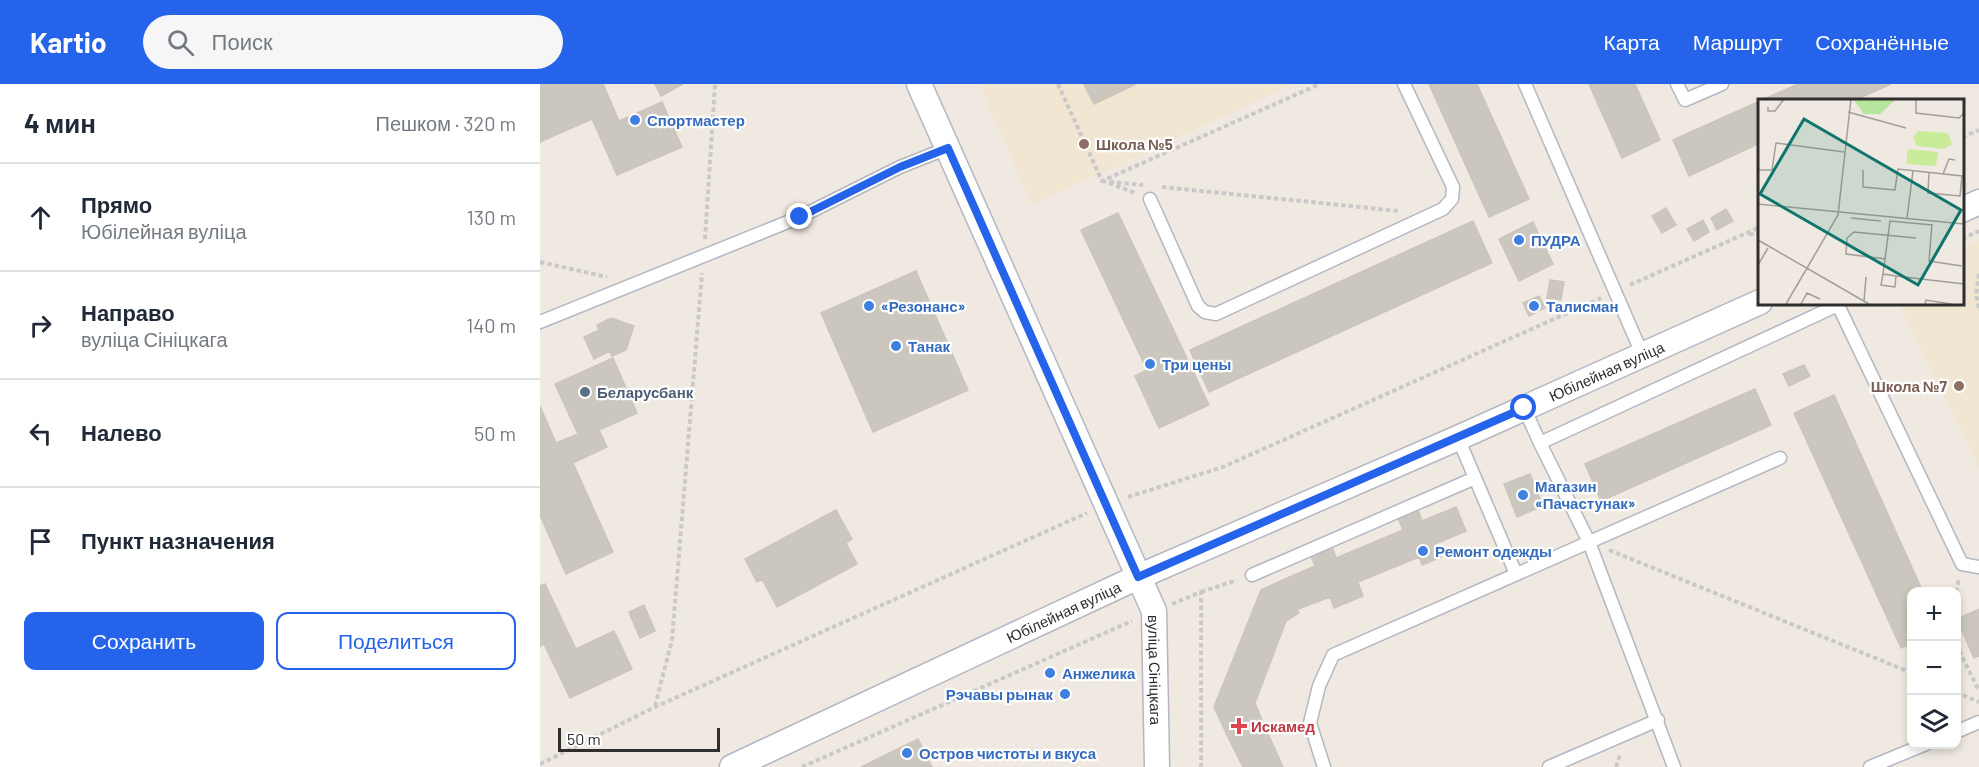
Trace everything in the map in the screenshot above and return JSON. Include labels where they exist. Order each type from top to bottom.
[{"type":"street","name":"вуліца Сініцкага","points":[[920,84],[1154,611],[1157,767]]},
{"type":"street","points":[[1964,209],[1979,202]]},
{"type":"street","name":"Юбілейная вуліца","points":[[732,767],[1138,577],[1758,304]]},
{"type":"lane","points":[[1150,199],[1198,306],[1205,312],[1216,314],[1443,209],[1452,199],[1453,187],[1404,84]]},
{"type":"lane","points":[[1525,84],[1643,356]]},
{"type":"lane","points":[[1677,84],[1685,100],[1722,84]]},
{"type":"lane","points":[[540,322],[639,284],[800,217],[900,167],[948,148]]},
{"type":"lane","points":[[1540,443],[1838,304],[1962,564],[1979,567]]},
{"type":"lane","points":[[1524,408],[1589,542],[1674,767]]},
{"type":"lane","points":[[1458,438],[1516,574]]},
{"type":"lane","points":[[1324,767],[1310,723],[1319,686],[1334,655],[1780,458]]},
{"type":"lane","points":[[1252,575],[1475,478]]},
{"type":"lane","points":[[1549,767],[1658,720]]},
{"type":"lane","points":[[1961,730],[1979,722]]},
{"type":"lane","points":[[1870,767],[1914,749]]},
{"type":"path","points":[[655,707],[672,640],[704,257],[715,84]]},
{"type":"path","points":[[1058,84],[1102,181],[1150,199]]},
{"type":"path","points":[[1102,181],[1320,84]]},
{"type":"path","points":[[1964,136],[1979,130]]},
{"type":"path","points":[[1102,181],[1149,186]]},
{"type":"path","points":[[1161,187],[1399,211],[1410,206]]},
{"type":"path","points":[[540,764],[655,707],[1106,505],[1149,489],[1223,467],[1758,228]]},
{"type":"path","points":[[1964,238],[1979,231]]},
{"type":"path","points":[[1746,233],[1758,235]]},
{"type":"path","points":[[540,262],[639,284]]},
{"type":"path","points":[[1979,274],[1976,295],[1979,308]]},
{"type":"path","points":[[1589,542],[1907,671]]},
{"type":"path","points":[[802,767],[1154,611],[1252,575]]},
{"type":"path","points":[[1201,592],[1201,767]]},
{"type":"path","points":[[1961,654],[1979,691]]},
{"type":"path","points":[[1961,694],[1979,702]]},
{"type":"shaded area","name":"Школа №5","points":[[979,84],[1294,84],[1032,205]]},
{"type":"shaded area","name":"Школа №7","points":[[1979,240],[1979,468],[1898,304],[1964,304],[1964,248]]},
{"type":"building","points":[[540,84],[603,84],[619,121],[662,102],[682,147],[617,175],[592,119],[540,142]]},
{"type":"building","points":[[655,84],[683,84],[661,96]]},
{"type":"building","points":[[1084,84],[1136,84],[1094,104]]},
{"type":"building","points":[[1429,84],[1477,84],[1529,199],[1489,217]]},
{"type":"building","points":[[1589,84],[1635,84],[1660,140],[1622,158]]},
{"type":"building","points":[[1798,84],[1891,84],[1857,99],[1764,99]]},
{"type":"building","points":[[1758,102],[1758,144],[1689,176],[1673,140]]},
{"type":"building","points":[[1666,208],[1676,225],[1662,233],[1652,216]]},
{"type":"building","points":[[1726,209],[1733,221],[1717,230],[1711,218]]},
{"type":"building","points":[[1118,213],[1209,405],[1159,428],[1135,376],[1147,370],[1081,230]]},
{"type":"building","points":[[1703,220],[1709,232],[1694,241],[1687,229]]},
{"type":"building","points":[[1473,221],[1492,263],[1209,392],[1190,350]]},
{"type":"building","points":[[1533,222],[1553,264],[1519,281],[1499,239]]},
{"type":"building","points":[[916,271],[968,390],[873,432],[821,313]]},
{"type":"building","points":[[1550,280],[1564,282],[1561,300],[1547,298]]},
{"type":"building","name":"Талисман","points":[[1539,296],[1545,308],[1529,316],[1523,303]]},
{"type":"building","points":[[611,318],[634,326],[626,350],[612,356],[610,351],[594,359],[584,337],[599,330],[597,325]]},
{"type":"building","points":[[613,358],[637,413],[599,430],[607,447],[573,463],[613,552],[566,574],[540,515],[540,406],[556,443],[578,434],[555,384]]},
{"type":"building","points":[[1804,365],[1810,376],[1789,386],[1783,374]]},
{"type":"building","points":[[1755,389],[1771,425],[1601,501],[1585,464]]},
{"type":"building","points":[[1834,395],[1921,587],[1907,587],[1907,645],[1901,648],[1794,413]]},
{"type":"building","name":"Магазин «Пачастунак»","points":[[1530,474],[1543,506],[1517,517],[1504,484]]},
{"type":"building","points":[[1456,507],[1466,531],[1435,544],[1441,557],[1422,565],[1419,557],[1358,582],[1363,596],[1334,608],[1330,597],[1298,609],[1285,579],[1315,566],[1311,556],[1332,547],[1336,558],[1403,530],[1398,518],[1418,510],[1422,521]]},
{"type":"building","points":[[836,510],[852,539],[846,543],[857,564],[777,607],[762,579],[757,582],[745,559]]},
{"type":"building","points":[[1285,579],[1299,613],[1286,621],[1255,703],[1261,718],[1227,735],[1214,707],[1261,590]]},
{"type":"building","points":[[545,584],[576,649],[614,631],[632,669],[570,698],[544,644],[540,646],[540,586]]},
{"type":"building","points":[[644,605],[655,631],[640,638],[629,612]]},
{"type":"building","points":[[1979,609],[1979,656],[1974,658],[1961,628],[1961,617]]},
{"type":"building","points":[[1261,718],[1283,767],[1243,767],[1227,735]]},
{"type":"building","name":"Остров чистоты и вкуса","points":[[918,739],[932,767],[861,767]]},
{"type":"place","name":"Спортмастер","points":[[635,120]]},
{"type":"place","name":"Школа №5","points":[[1084,144]]},
{"type":"place","name":"ПУДРА","points":[[1519,240]]},
{"type":"place","name":"«Резонанс»","points":[[869,306]]},
{"type":"place","name":"Талисман","points":[[1534,306]]},
{"type":"place","name":"Танак","points":[[896,346]]},
{"type":"place","name":"Три цены","points":[[1150,364]]},
{"type":"place","name":"Школа №7","points":[[1959,386]]},
{"type":"place","name":"Беларусбанк","points":[[585,392]]},
{"type":"place","name":"Магазин «Пачастунак»","points":[[1523,495]]},
{"type":"place","name":"Ремонт одежды","points":[[1423,551]]},
{"type":"place","name":"Анжелика","points":[[1050,673]]},
{"type":"place","name":"Рэчавы рынак","points":[[1065,694]]},
{"type":"place","name":"Искамед","points":[[1239,726]]},
{"type":"place","name":"Остров чистоты и вкуса","points":[[907,753]]},
{"type":"route","points":[[800,217],[900,167],[948,148],[1138,577],[1524,408]]}]
